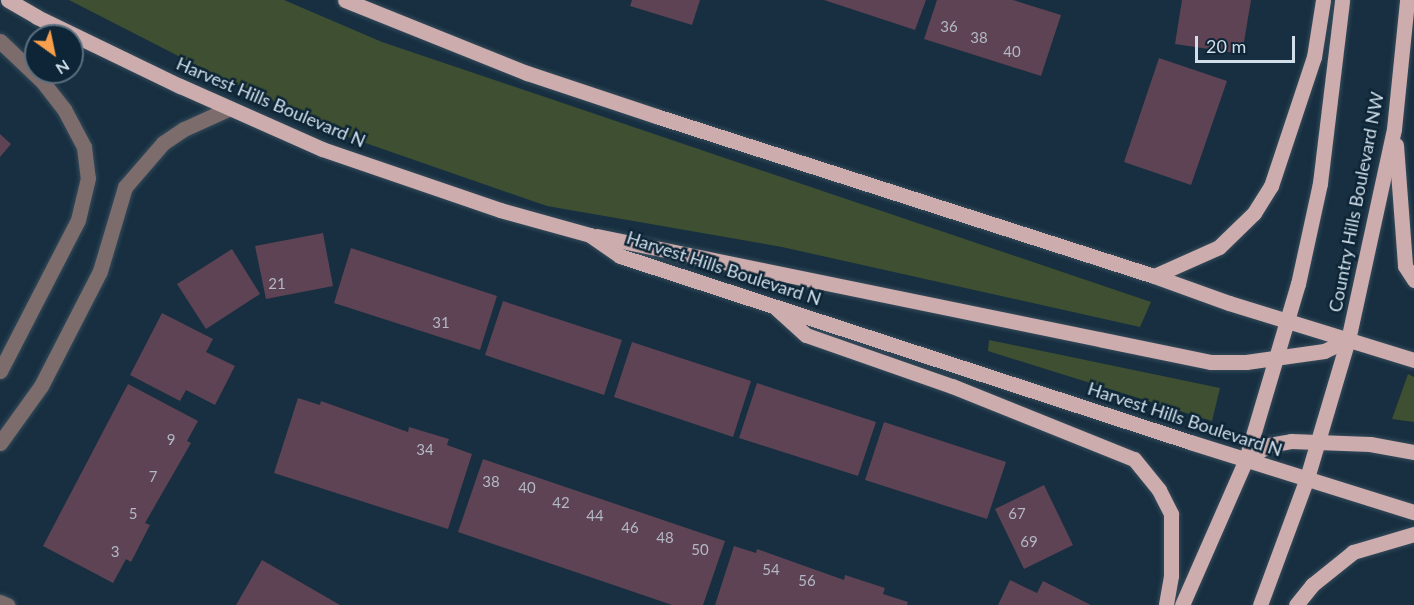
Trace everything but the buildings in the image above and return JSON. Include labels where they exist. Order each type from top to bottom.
[{"type":"main road","name":"Harvest Hills Boulevard N","points":[[8,0],[37,17],[228,109],[322,149],[500,210],[590,235],[620,256],[1414,512]]},
{"type":"main road","points":[[345,0],[527,73],[1286,321],[1414,360]]},
{"type":"main road","points":[[1154,276],[1219,247],[1254,213],[1270,186],[1314,57],[1323,0]]},
{"type":"main road","points":[[1182,605],[1246,459],[1298,284],[1320,183],[1342,0]]},
{"type":"main road","name":"Country Hills Boulevard NW","points":[[1260,605],[1307,478],[1348,340],[1394,129],[1407,0]]},
{"type":"main road","points":[[1394,129],[1405,266],[1414,280]]},
{"type":"main road","points":[[590,235],[1211,362],[1246,362],[1324,351],[1348,340]]},
{"type":"main road","points":[[773,305],[806,335],[952,386],[1134,459],[1159,490],[1171,514],[1171,576],[1166,605]]},
{"type":"main road","points":[[1246,459],[1269,445],[1291,441],[1370,444],[1414,452]]},
{"type":"main road","points":[[1296,605],[1312,585],[1353,552],[1414,534]]},
{"type":"street","points":[[0,41],[42,81],[64,109],[84,147],[88,178],[78,220],[0,371]]},
{"type":"street","points":[[0,443],[41,386],[100,271],[125,187],[163,143],[184,129],[228,109]]},
{"type":"street","points":[[0,602],[7,605]]},
{"type":"green space","points":[[69,0],[284,0],[382,42],[1151,302],[1140,327],[782,247],[547,206],[351,138],[192,63]]},
{"type":"green space","points":[[989,340],[1220,388],[1212,421],[988,351]]},
{"type":"green space","points":[[1408,374],[1414,377],[1414,422],[1392,419]]}]
